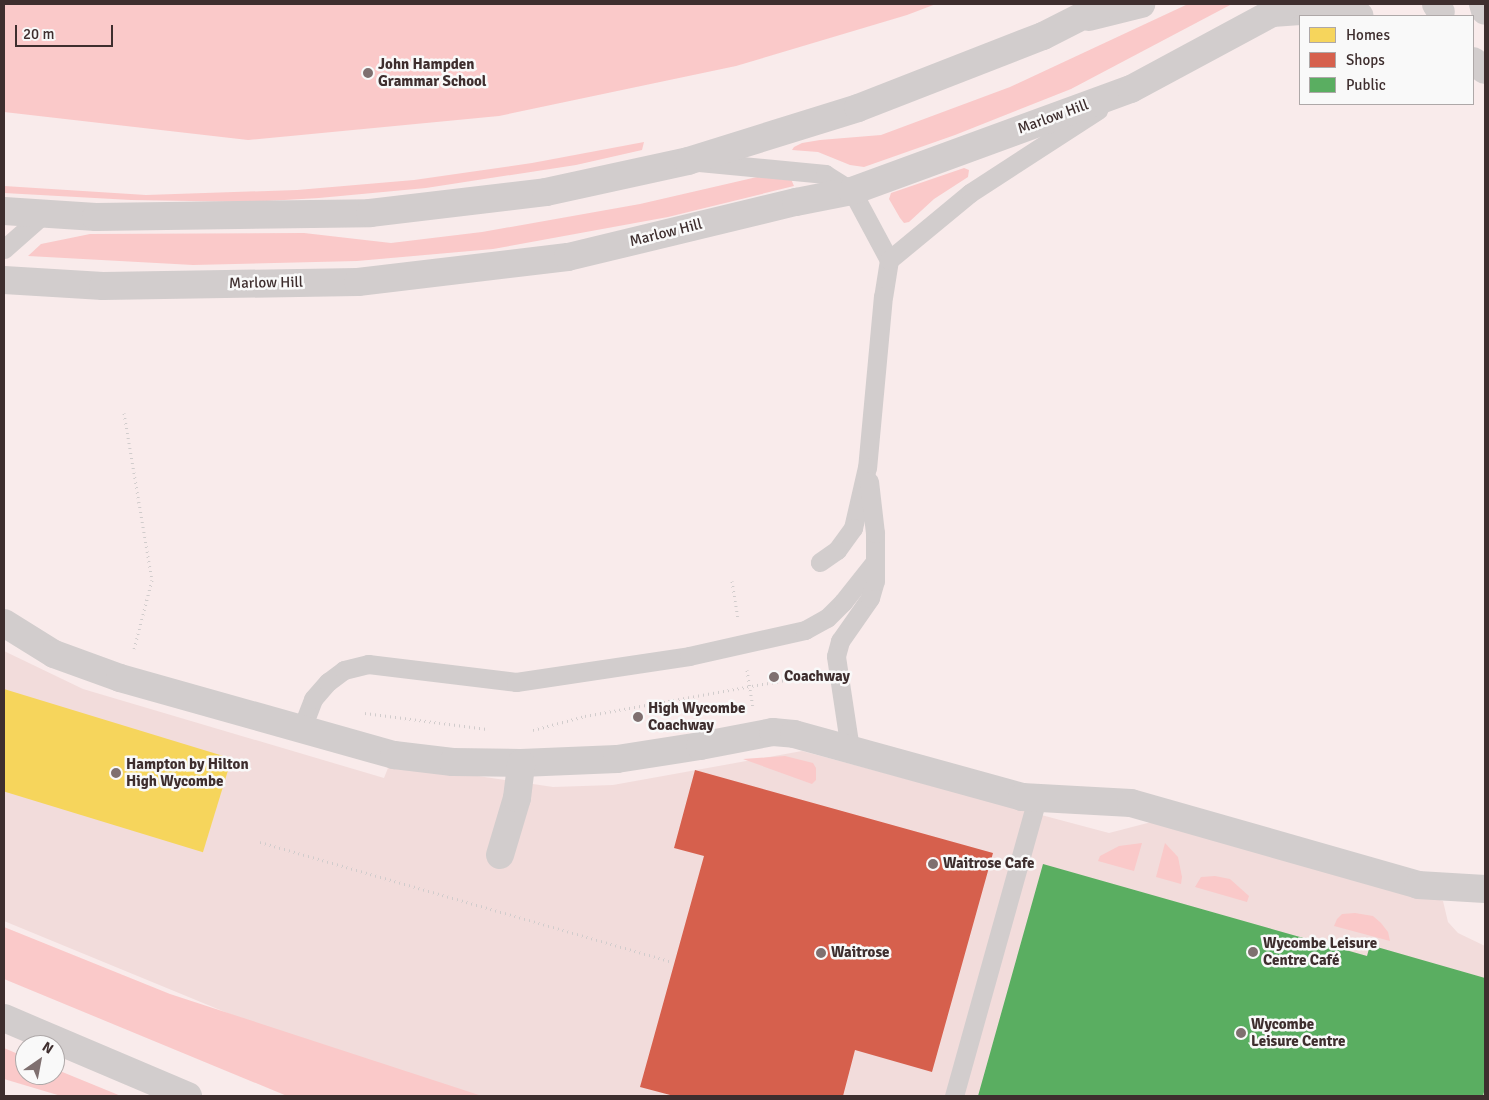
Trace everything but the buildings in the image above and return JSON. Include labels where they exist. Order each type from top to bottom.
[{"type":"main road","points":[[4,211],[96,217],[370,213],[546,192],[688,160],[858,108],[1044,36],[1106,4]]},
{"type":"main road","points":[[1073,21],[1140,4]]},
{"type":"main road","points":[[1482,4],[1485,11]]},
{"type":"main road","points":[[1280,8],[1352,15]]},
{"type":"main road","name":"Marlow Hill","points":[[4,280],[104,286],[358,282],[568,257],[796,202],[852,191],[1130,89],[1280,8]]},
{"type":"main road","points":[[1474,62],[1485,70]]},
{"type":"main road","points":[[4,623],[54,654],[120,678],[394,754],[454,762],[521,763],[617,759],[773,732],[794,734],[1022,797],[1131,804],[1418,885],[1485,889]]},
{"type":"main road","points":[[500,855],[517,798],[521,763]]},
{"type":"main road","points":[[4,1018],[188,1096]]},
{"type":"lane","points":[[889,260],[970,193],[1130,89]]},
{"type":"lane","points":[[688,160],[825,174],[852,191],[889,260],[867,467],[853,528],[837,550],[820,562]]},
{"type":"lane","points":[[4,249],[45,213]]},
{"type":"lane","points":[[850,749],[836,656],[840,641],[870,598],[875,581],[876,533],[867,467]]},
{"type":"lane","points":[[302,728],[313,699],[328,682],[344,670],[368,664],[516,682],[689,656],[805,630],[827,618],[844,602],[874,564]]},
{"type":"lane","points":[[954,1096],[1037,798]]},
{"type":"path","points":[[124,413],[152,580],[133,651]]},
{"type":"path","points":[[528,731],[585,716],[838,671]]},
{"type":"path","points":[[362,712],[490,730]]},
{"type":"path","points":[[260,842],[672,962]]},
{"type":"shaded area","name":"John Hampden Grammar School","points":[[4,4],[936,4],[907,15],[736,66],[499,116],[248,140],[4,112]]},
{"type":"shaded area","points":[[1188,4],[1232,4],[1071,89],[955,135],[864,167],[850,165],[818,152],[792,150],[802,143],[881,135],[1010,87]]},
{"type":"shaded area","points":[[644,142],[642,150],[576,165],[426,188],[319,198],[249,202],[131,200],[4,193],[4,186],[146,195],[297,190],[414,180],[532,163]]},
{"type":"shaded area","points":[[964,168],[969,170],[968,177],[934,199],[909,222],[904,223],[889,199],[891,193]]},
{"type":"shaded area","points":[[757,177],[791,179],[794,186],[668,217],[493,249],[357,261],[193,265],[28,256],[41,244],[90,234],[304,233],[391,243],[482,232],[640,204]]},
{"type":"shaded area","points":[[4,651],[83,689],[384,778],[390,763],[553,787],[613,785],[802,751],[1109,833],[1163,819],[1443,901],[1448,922],[1458,933],[1485,946],[1485,1096],[429,1096],[4,921]]},
{"type":"shaded area","points":[[785,756],[813,763],[816,768],[816,780],[812,784],[743,759]]},
{"type":"shaded area","points":[[1142,843],[1134,871],[1098,861],[1100,856],[1119,846]]},
{"type":"shaded area","points":[[1165,843],[1178,857],[1182,877],[1181,884],[1156,877]]},
{"type":"shaded area","points":[[1215,876],[1230,879],[1249,896],[1247,902],[1195,887],[1201,877]]},
{"type":"shaded area","points":[[1355,913],[1373,916],[1388,932],[1390,941],[1334,926],[1342,914]]},
{"type":"shaded area","points":[[4,927],[170,994],[482,1096],[287,1096],[4,979]]},
{"type":"shaded area","points":[[4,1048],[15,1053],[15,1082],[4,1079]]},
{"type":"shaded area","points":[[65,1073],[121,1096],[61,1096],[24,1085],[65,1085]]},
{"type":"place","name":"John Hampden Grammar School","points":[[368,73]]},
{"type":"place","name":"Coachway","points":[[774,677]]},
{"type":"place","name":"High Wycombe Coachway","points":[[638,717]]},
{"type":"place","name":"Hampton by Hilton High Wycombe","points":[[116,773]]},
{"type":"place","name":"Waitrose Cafe","points":[[933,864]]},
{"type":"place","name":"Wycombe Leisure Centre Café","points":[[1253,952]]},
{"type":"place","name":"Waitrose","points":[[821,953]]},
{"type":"place","name":"Wycombe Leisure Centre","points":[[1241,1033]]}]
